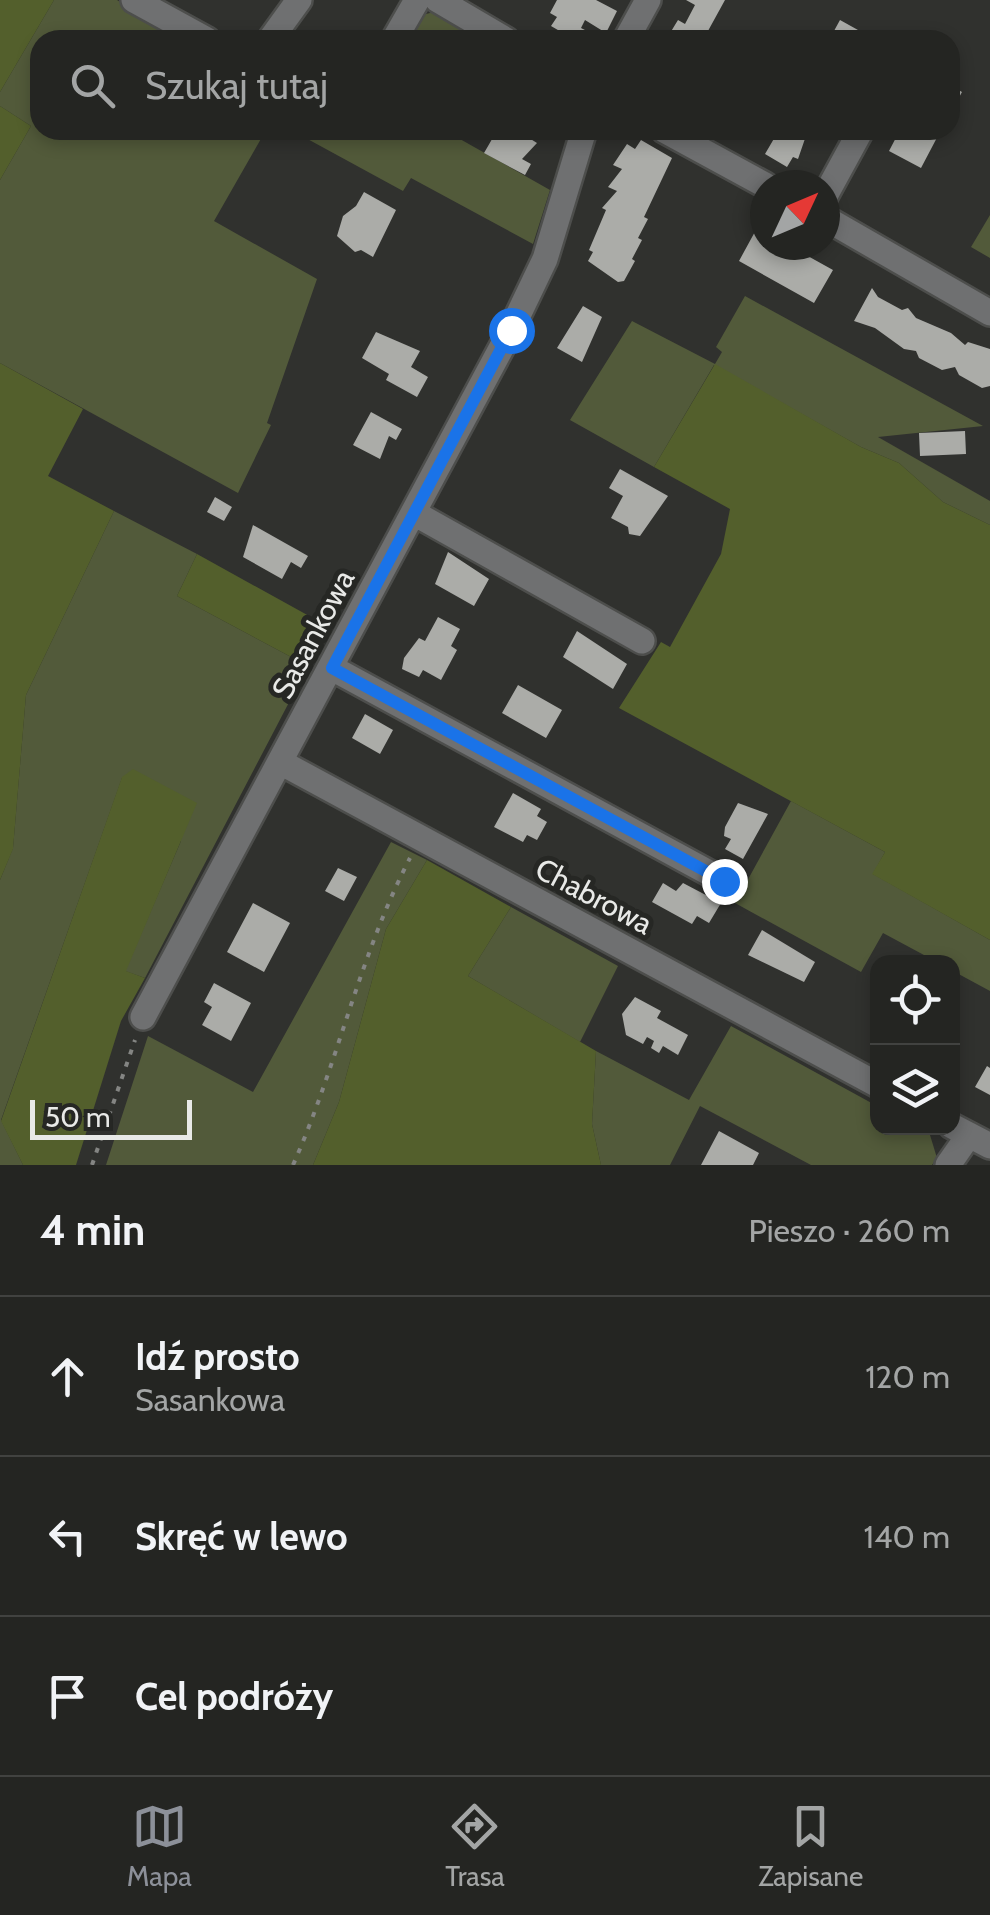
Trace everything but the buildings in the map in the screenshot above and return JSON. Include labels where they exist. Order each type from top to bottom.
[{"type":"street","points":[[134,0],[190,30]]},
{"type":"street","points":[[277,30],[299,0]]},
{"type":"street","points":[[400,30],[417,0]]},
{"type":"street","points":[[438,0],[489,30]]},
{"type":"street","points":[[632,30],[648,0]]},
{"type":"street","name":"Sasankowa","points":[[143,1017],[282,763],[545,259],[581,140]]},
{"type":"street","points":[[682,140],[750,177]]},
{"type":"street","points":[[840,170],[856,140]]},
{"type":"street","points":[[840,227],[990,313]]},
{"type":"street","points":[[414,513],[642,640]]},
{"type":"street","points":[[332,668],[724,881]]},
{"type":"street","name":"Chabrowa","points":[[282,763],[870,1080]]},
{"type":"street","points":[[948,1165],[970,1136]]},
{"type":"path","points":[[292,1165],[333,1069],[342,1022],[374,947],[380,922],[419,840]]},
{"type":"path","points":[[92,1165],[143,1017]]},
{"type":"green space","points":[[0,0],[54,0],[36,30],[30,30],[30,41],[0,92]]},
{"type":"green space","points":[[54,0],[117,0],[170,30],[36,30]]},
{"type":"green space","points":[[434,12],[466,30],[412,30],[422,15]]},
{"type":"green space","points":[[30,41],[30,125],[0,106],[0,92]]},
{"type":"green space","points":[[0,106],[30,128],[0,180]]},
{"type":"green space","points":[[30,128],[30,140],[260,140],[214,221],[317,279],[267,423],[271,425],[238,493],[0,363],[0,180]]},
{"type":"green space","points":[[309,140],[462,140],[550,190],[533,244],[411,178],[403,191]]},
{"type":"green space","points":[[990,215],[990,258],[971,247]]},
{"type":"green space","points":[[745,296],[983,426],[878,437],[990,501],[990,525],[943,502],[899,463],[861,447],[714,365],[654,467],[570,420],[632,321],[715,364],[722,352],[716,347]]},
{"type":"green space","points":[[0,363],[83,409],[48,476],[114,511],[26,695],[13,849],[0,880]]},
{"type":"green space","points":[[715,364],[861,447],[899,463],[943,502],[990,525],[990,940],[872,874],[885,852],[619,708],[661,642],[670,647],[721,554],[730,509],[654,467]]},
{"type":"green space","points":[[114,511],[197,554],[177,596],[308,666],[145,978],[125,971],[181,841],[122,778],[1,1120],[23,1165],[0,1165],[0,880],[13,848],[26,695]]},
{"type":"green space","points":[[197,554],[329,627],[308,666],[177,596]]},
{"type":"green space","points":[[133,769],[197,803],[126,971],[145,978],[121,1021],[76,1165],[23,1165],[1,1121],[122,777]]},
{"type":"green space","points":[[791,801],[885,852],[873,874],[990,940],[990,991],[960,975],[960,955],[924,955],[883,933],[861,972],[735,903]]},
{"type":"green space","points":[[391,842],[427,860],[386,929],[339,1102],[313,1165],[106,1165],[148,1036],[253,1092]]},
{"type":"green space","points":[[427,860],[511,907],[468,976],[596,1051],[592,1124],[601,1165],[313,1165],[339,1102],[386,929]]},
{"type":"green space","points":[[511,907],[618,966],[580,1042],[468,976]]},
{"type":"green space","points":[[731,1026],[870,1102],[870,1135],[930,1135],[937,1158],[932,1165],[811,1165],[700,1106],[670,1165],[601,1165],[592,1124],[596,1051],[689,1100]]},
{"type":"route","points":[[511,330],[332,668],[724,881]]}]
